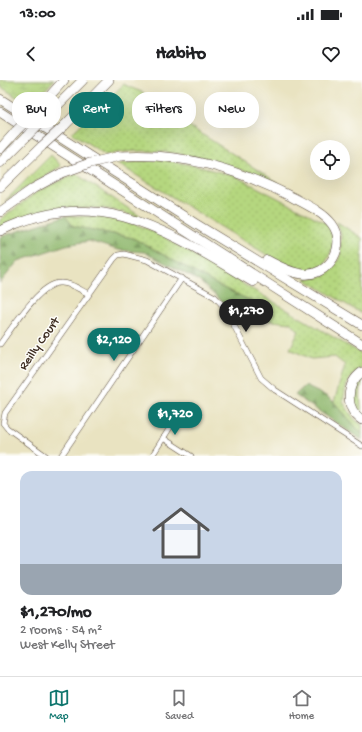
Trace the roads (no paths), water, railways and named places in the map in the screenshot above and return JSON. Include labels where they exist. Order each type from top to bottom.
[{"type":"highway","points":[[0,149],[64,80]]},
{"type":"highway","points":[[0,163],[83,80]]},
{"type":"highway","points":[[0,187],[64,126],[109,80]]},
{"type":"highway","points":[[0,92],[12,103]]},
{"type":"highway","points":[[0,99],[12,107]]},
{"type":"highway","points":[[0,112],[362,344]]},
{"type":"highway","points":[[45,128],[196,224],[362,325]]},
{"type":"highway","points":[[0,212],[34,188],[62,173],[90,163],[120,156],[158,155],[195,160],[236,172],[257,180],[297,200],[325,217],[337,232],[337,251],[328,267],[313,274],[304,275],[274,264],[196,224]]},
{"type":"highway","points":[[0,231],[35,218],[64,212],[92,211],[122,215],[154,226],[181,239],[264,289],[326,321]]},
{"type":"highway","points":[[362,372],[353,381],[349,395],[352,408],[362,420]]},
{"type":"street","name":"Reilly Court","points":[[46,456],[7,428],[3,423],[3,418],[89,294],[118,255],[124,254],[147,260],[182,278]]},
{"type":"street","points":[[61,456],[182,278],[221,302],[261,378],[275,390],[362,446]]},
{"type":"street","points":[[0,344],[40,292],[52,284],[66,283],[89,294]]},
{"type":"street","points":[[152,456],[183,407]]},
{"type":"street","points":[[163,438],[191,456]]}]
